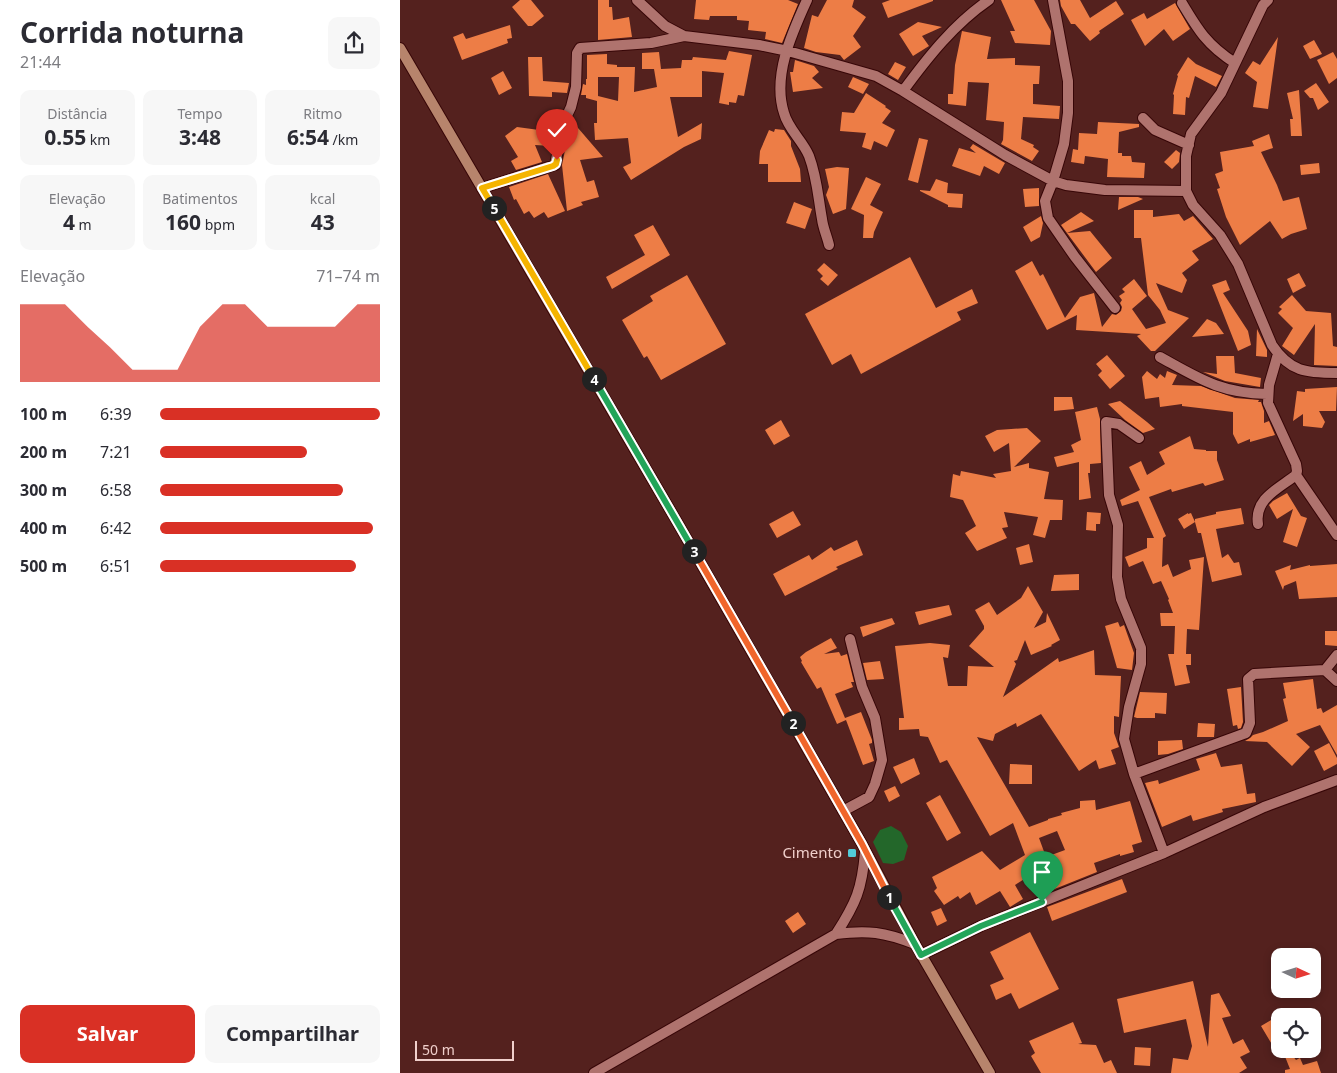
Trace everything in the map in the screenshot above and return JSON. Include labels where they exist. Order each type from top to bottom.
[{"type":"main road","points":[[400,48],[671,511],[843,811],[921,955],[990,1073]]},
{"type":"street","points":[[637,0],[665,26],[684,36]]},
{"type":"street","points":[[807,0],[788,51],[781,74],[780,87],[784,114],[808,154],[817,182],[822,222],[829,245]]},
{"type":"street","points":[[903,91],[922,65],[953,30],[972,12],[989,0]]},
{"type":"street","points":[[1053,0],[1068,81],[1068,113],[1064,144],[1045,201],[1048,218],[1075,258],[1115,308]]},
{"type":"street","points":[[1268,0],[1263,5],[1221,93],[1191,134],[1186,156],[1186,191],[1194,205],[1220,235],[1238,264],[1272,345],[1278,354],[1285,362],[1299,370],[1337,373]]},
{"type":"street","points":[[1182,3],[1198,30],[1209,43],[1220,54],[1235,63]]},
{"type":"street","points":[[482,188],[556,164],[563,124],[571,107],[576,87],[577,53],[580,48],[651,43],[684,36],[759,45],[788,51],[876,76],[1005,155],[1053,181],[1066,185],[1105,190],[1186,191]]},
{"type":"street","points":[[1143,118],[1155,130],[1189,146]]},
{"type":"street","points":[[1278,354],[1267,394],[1268,403],[1296,464],[1296,475],[1337,535]]},
{"type":"street","points":[[1160,357],[1207,383],[1246,394],[1267,394]]},
{"type":"street","points":[[1140,438],[1119,424],[1106,422],[1109,495],[1118,524],[1117,577],[1121,599],[1141,648],[1141,664],[1124,739],[1134,774],[1164,853]]},
{"type":"street","points":[[1258,524],[1257,509],[1262,501],[1296,475]]},
{"type":"street","points":[[843,811],[869,797],[882,760],[875,718],[862,687],[850,639]]},
{"type":"street","points":[[1325,670],[1337,654]]},
{"type":"street","points":[[1134,774],[1246,733],[1250,724],[1248,679],[1254,674],[1325,670],[1337,680]]},
{"type":"street","points":[[921,955],[981,926],[1164,853],[1264,807],[1337,780]]},
{"type":"street","points":[[836,934],[852,910],[860,889],[865,852]]},
{"type":"street","points":[[594,1073],[836,934],[862,931],[879,933],[915,944]]},
{"type":"green space","points":[[891,826],[901,832],[908,846],[904,860],[893,864],[883,863],[873,842],[880,830]]},
{"type":"building","points":[[520,0],[531,0],[544,16],[532,26],[528,26],[512,7]]},
{"type":"building","points":[[598,0],[609,0],[609,7],[612,7],[613,20],[629,17],[632,37],[598,40]]},
{"type":"building","points":[[696,0],[788,0],[798,4],[782,43],[765,39],[766,32],[748,30],[749,21],[737,20],[737,16],[710,16],[709,20],[694,19]]},
{"type":"building","points":[[827,0],[854,0],[852,7],[866,17],[853,36],[861,47],[844,60],[840,55],[816,52],[804,48],[812,15],[818,17]]},
{"type":"building","points":[[890,0],[933,1],[888,18],[882,3]]},
{"type":"building","points":[[1001,0],[1034,0],[1051,31],[1050,45],[1015,43],[1010,31],[1015,31]]},
{"type":"building","points":[[1060,0],[1080,0],[1090,18],[1116,1],[1124,14],[1099,31],[1100,33],[1090,41],[1075,24],[1071,24],[1061,6]]},
{"type":"building","points":[[1175,3],[1190,29],[1173,41],[1164,29],[1145,46],[1131,20],[1144,13],[1147,19]]},
{"type":"building","points":[[918,22],[942,27],[922,36],[929,46],[913,56],[899,34]]},
{"type":"building","points":[[510,25],[512,38],[507,39],[508,43],[462,60],[453,37],[463,33],[466,39]]},
{"type":"building","points":[[962,31],[991,37],[987,59],[1015,58],[1015,65],[1040,66],[1039,84],[1033,84],[1033,104],[1060,106],[1059,119],[1023,117],[1021,139],[1034,145],[1033,147],[1039,151],[1032,161],[1001,144],[1004,122],[986,120],[989,83],[968,82],[966,106],[948,104],[948,94],[953,94],[955,65]]},
{"type":"building","points":[[1278,37],[1268,109],[1253,107],[1257,82],[1245,73],[1253,61],[1260,65]]},
{"type":"building","points":[[1314,40],[1322,54],[1310,59],[1303,46]]},
{"type":"building","points":[[729,51],[752,55],[744,96],[738,95],[736,103],[729,102],[729,105],[719,103],[724,73],[702,71],[702,97],[670,97],[678,137],[702,123],[701,139],[684,147],[631,180],[623,167],[631,163],[628,138],[595,140],[594,123],[597,123],[597,101],[586,98],[586,95],[581,95],[583,84],[586,85],[587,79],[587,55],[607,54],[607,64],[617,65],[617,67],[635,67],[634,92],[657,87],[654,69],[642,69],[642,53],[659,52],[661,69],[681,68],[682,60],[692,60],[693,57],[726,60]],"holes":[[[598,77],[619,77],[618,101],[598,96]]]},
{"type":"building","points":[[1333,52],[1337,59],[1337,78],[1329,84],[1317,60]]},
{"type":"building","points":[[528,57],[542,57],[543,81],[569,83],[567,93],[552,92],[552,97],[529,96]]},
{"type":"building","points":[[1188,57],[1196,64],[1222,76],[1216,87],[1195,76],[1189,98],[1186,97],[1185,115],[1173,114],[1173,94],[1177,75]]},
{"type":"building","points":[[795,60],[814,66],[819,72],[812,78],[823,88],[793,92],[790,72],[793,72]]},
{"type":"building","points":[[895,62],[906,67],[898,80],[888,74]]},
{"type":"building","points":[[503,71],[512,88],[499,95],[491,78]]},
{"type":"building","points":[[853,77],[869,84],[863,94],[848,87]]},
{"type":"building","points":[[1316,83],[1329,102],[1318,110],[1313,98],[1310,98],[1304,91]]},
{"type":"building","points":[[1299,90],[1302,136],[1291,136],[1290,119],[1293,119],[1287,93]]},
{"type":"building","points":[[866,93],[891,111],[882,123],[895,130],[887,147],[874,141],[871,150],[862,147],[866,133],[840,131],[842,112],[854,113]]},
{"type":"building","points":[[572,121],[603,157],[580,160],[587,182],[594,180],[599,197],[581,202],[583,205],[567,211],[562,165]]},
{"type":"building","points":[[1098,122],[1139,124],[1139,127],[1119,132],[1118,153],[1122,153],[1122,156],[1131,156],[1132,162],[1145,163],[1144,178],[1107,177],[1108,159],[1085,156],[1084,164],[1071,162],[1073,149],[1078,150],[1079,133],[1097,134]]},
{"type":"building","points":[[517,127],[554,132],[552,146],[535,145],[542,162],[516,170],[511,161],[518,157],[505,136]]},
{"type":"building","points":[[775,129],[784,130],[791,141],[791,146],[800,169],[801,182],[768,182],[768,164],[759,164],[760,151],[769,130],[774,132]]},
{"type":"building","points":[[1269,134],[1273,148],[1261,152],[1283,201],[1299,197],[1307,229],[1282,239],[1270,221],[1240,245],[1226,217],[1217,189],[1220,188],[1215,174],[1223,171],[1220,152],[1254,146],[1252,141]]},
{"type":"building","points":[[919,138],[928,140],[918,183],[908,180]]},
{"type":"building","points":[[973,144],[1005,163],[999,174],[984,166],[980,176],[952,166],[959,148],[976,153],[970,148]]},
{"type":"building","points":[[1176,150],[1180,153],[1179,162],[1172,169],[1164,162]]},
{"type":"building","points":[[1319,163],[1320,173],[1301,175],[1300,165]]},
{"type":"building","points":[[849,168],[846,209],[833,214],[826,195],[829,187],[825,169]]},
{"type":"building","points":[[548,174],[565,211],[548,218],[544,212],[534,218],[529,211],[524,214],[516,199],[514,200],[509,187]]},
{"type":"building","points":[[866,177],[881,184],[870,205],[883,212],[873,238],[863,238],[864,215],[851,209]]},
{"type":"building","points":[[936,179],[948,183],[947,193],[963,194],[962,208],[948,207],[948,205],[920,191],[930,191]]},
{"type":"building","points":[[1039,188],[1039,206],[1025,207],[1023,189]]},
{"type":"building","points":[[1119,197],[1138,197],[1143,199],[1118,210]]},
{"type":"building","points":[[794,202],[812,209],[805,229],[786,223]]},
{"type":"building","points":[[1134,210],[1153,210],[1153,217],[1179,214],[1184,221],[1193,216],[1213,239],[1192,251],[1199,260],[1182,273],[1187,280],[1182,293],[1156,283],[1168,310],[1189,318],[1155,351],[1151,351],[1137,336],[1141,334],[1076,330],[1077,315],[1047,330],[1015,271],[1032,261],[1040,276],[1043,274],[1065,318],[1080,297],[1094,293],[1102,327],[1112,314],[1116,315],[1121,311],[1120,303],[1122,300],[1119,296],[1125,292],[1122,289],[1134,279],[1147,296],[1132,309],[1146,329],[1166,323],[1160,310],[1148,295],[1141,238],[1134,238]]},
{"type":"building","points":[[1081,212],[1094,221],[1067,233],[1090,231],[1112,258],[1096,272],[1061,225]]},
{"type":"building","points":[[1041,216],[1043,223],[1040,237],[1031,242],[1023,227]]},
{"type":"building","points":[[653,225],[670,255],[612,289],[606,277],[645,255],[634,235]]},
{"type":"building","points":[[910,257],[936,308],[972,289],[978,303],[957,312],[961,320],[861,374],[851,354],[832,365],[805,314]]},
{"type":"building","points":[[824,263],[838,275],[828,286],[820,279],[823,276],[817,270]]},
{"type":"building","points":[[1299,273],[1306,286],[1293,293],[1287,279]]},
{"type":"building","points":[[687,275],[726,344],[661,380],[647,356],[644,358],[622,320],[653,301],[650,296]]},
{"type":"building","points":[[1226,280],[1230,290],[1223,293],[1248,331],[1251,345],[1238,351],[1212,285]]},
{"type":"building","points":[[1292,295],[1306,311],[1331,313],[1333,346],[1337,347],[1337,366],[1314,365],[1315,324],[1294,355],[1282,346],[1293,328],[1278,313],[1282,309],[1279,307]]},
{"type":"building","points":[[1207,319],[1216,323],[1224,334],[1192,337]]},
{"type":"building","points":[[1257,329],[1267,350],[1267,357],[1256,356]]},
{"type":"building","points":[[1107,355],[1125,376],[1110,389],[1098,375],[1102,371],[1096,364]]},
{"type":"building","points":[[1216,356],[1234,356],[1235,373],[1261,378],[1260,387],[1225,381],[1203,372],[1217,374]]},
{"type":"building","points":[[1147,371],[1157,379],[1160,374],[1165,378],[1167,371],[1177,375],[1172,385],[1201,386],[1235,398],[1259,400],[1258,402],[1261,402],[1264,411],[1264,423],[1269,421],[1275,435],[1250,442],[1250,439],[1238,444],[1233,434],[1233,412],[1182,406],[1182,404],[1160,407],[1159,397],[1145,399],[1142,377]]},
{"type":"building","points":[[1337,387],[1336,411],[1319,411],[1325,422],[1322,428],[1303,426],[1303,414],[1293,421],[1297,391],[1305,392],[1305,389]]},
{"type":"building","points":[[1054,397],[1072,397],[1074,409],[1054,411]]},
{"type":"building","points":[[1120,401],[1155,429],[1143,433],[1108,404]]},
{"type":"building","points":[[1097,407],[1100,419],[1101,463],[1090,464],[1090,473],[1088,473],[1091,498],[1079,500],[1079,462],[1057,467],[1054,457],[1074,452],[1071,445],[1081,440],[1075,412]]},
{"type":"building","points":[[781,420],[790,436],[774,445],[765,430]]},
{"type":"building","points":[[1027,428],[1041,441],[1014,467],[1029,463],[1029,468],[1049,472],[1044,499],[1063,500],[1062,520],[1050,520],[1045,538],[1033,535],[1038,517],[1004,512],[1008,527],[1002,528],[1007,538],[977,551],[965,533],[976,526],[963,500],[950,497],[953,474],[960,476],[961,471],[996,478],[993,474],[1011,471],[1009,443],[994,452],[985,436],[997,430]]},
{"type":"building","points":[[1190,436],[1194,449],[1217,451],[1217,460],[1224,480],[1205,486],[1203,483],[1172,492],[1171,489],[1149,497],[1166,536],[1163,538],[1162,567],[1168,564],[1173,577],[1191,569],[1189,560],[1204,557],[1199,630],[1187,629],[1186,654],[1191,654],[1191,665],[1186,665],[1190,683],[1175,686],[1168,654],[1174,654],[1175,626],[1161,626],[1160,613],[1173,613],[1169,599],[1161,581],[1153,584],[1143,561],[1129,567],[1125,557],[1147,548],[1147,538],[1154,538],[1138,501],[1122,506],[1120,500],[1140,490],[1129,467],[1141,461],[1147,475],[1165,464],[1159,452]]},
{"type":"building","points":[[1287,493],[1301,516],[1307,518],[1297,547],[1283,542],[1293,509],[1277,519],[1269,505]]},
{"type":"building","points":[[1241,508],[1244,524],[1216,529],[1222,558],[1228,554],[1234,563],[1239,562],[1242,575],[1212,582],[1201,533],[1198,533],[1195,519],[1216,514],[1216,512]]},
{"type":"building","points":[[793,511],[801,525],[777,538],[769,524]]},
{"type":"building","points":[[1087,512],[1101,513],[1100,524],[1096,524],[1096,531],[1086,530]]},
{"type":"building","points":[[1191,513],[1195,522],[1184,529],[1178,519]]},
{"type":"building","points":[[857,540],[863,555],[836,567],[838,569],[785,596],[773,574],[809,555],[812,560],[831,547],[834,551]]},
{"type":"building","points":[[1029,544],[1033,562],[1020,565],[1016,548]]},
{"type":"building","points":[[1337,564],[1337,597],[1299,599],[1296,581],[1284,586],[1283,590],[1275,571],[1291,565],[1290,570],[1310,565]]},
{"type":"building","points":[[1079,574],[1079,590],[1051,591],[1054,575]]},
{"type":"building","points":[[1028,586],[1043,612],[1034,628],[1046,622],[1047,613],[1060,640],[1052,646],[1031,655],[1025,640],[1017,660],[1014,661],[1016,664],[1003,697],[1058,658],[1059,662],[1094,650],[1095,675],[1121,676],[1119,717],[1114,716],[1114,733],[1119,747],[1111,750],[1116,764],[1099,769],[1096,760],[1079,771],[1041,714],[1017,727],[1016,723],[995,734],[993,741],[977,737],[1029,827],[1062,815],[1061,813],[1080,808],[1080,801],[1095,800],[1096,810],[1130,801],[1142,842],[1132,845],[1134,852],[1120,856],[1120,854],[1094,863],[1097,872],[1042,894],[1034,873],[1015,885],[1023,899],[1010,907],[1000,891],[976,905],[970,892],[960,899],[958,896],[944,905],[934,891],[937,888],[932,877],[982,851],[1000,870],[1025,855],[1013,823],[990,836],[947,760],[940,763],[928,737],[920,736],[919,729],[899,730],[899,718],[904,718],[895,646],[930,643],[950,645],[948,658],[943,657],[948,686],[967,686],[968,666],[994,667],[969,646],[984,629],[975,610],[989,602],[997,615],[1021,598]],"holes":[[[1057,831],[1065,850],[1046,857],[1039,838]]]},
{"type":"building","points":[[949,605],[952,615],[919,625],[915,612]]},
{"type":"building","points":[[892,618],[895,624],[863,637],[860,627]]},
{"type":"building","points":[[1118,622],[1120,627],[1124,625],[1134,653],[1132,670],[1117,668],[1105,626]]},
{"type":"building","points":[[1325,631],[1337,631],[1337,646],[1325,645]]},
{"type":"building","points":[[831,638],[837,648],[824,654],[839,652],[841,656],[847,654],[854,682],[851,682],[853,687],[835,694],[845,718],[861,712],[872,740],[872,743],[869,744],[874,761],[863,765],[846,720],[837,724],[821,687],[817,689],[801,662],[800,657],[806,652]]},
{"type":"building","points":[[880,661],[884,679],[867,680],[863,663]]},
{"type":"building","points":[[1313,679],[1317,709],[1321,708],[1323,713],[1337,705],[1337,755],[1320,725],[1296,734],[1310,747],[1292,766],[1267,742],[1245,741],[1253,735],[1288,721],[1283,699],[1286,698],[1283,683]]},
{"type":"building","points":[[1241,687],[1243,722],[1241,728],[1238,729],[1237,725],[1233,726],[1227,689]]},
{"type":"building","points":[[1140,692],[1167,693],[1166,714],[1155,713],[1155,718],[1134,717]]},
{"type":"building","points":[[1198,723],[1215,724],[1214,737],[1197,737]]},
{"type":"building","points":[[1182,740],[1183,749],[1158,755],[1158,741]]},
{"type":"building","points":[[1329,743],[1337,758],[1337,764],[1324,771],[1314,751]]},
{"type":"building","points":[[1216,753],[1221,767],[1242,764],[1247,794],[1255,793],[1256,802],[1222,809],[1223,812],[1193,821],[1191,815],[1162,827],[1145,783],[1158,780],[1159,784],[1200,770],[1196,759]]},
{"type":"building","points":[[914,758],[920,774],[901,784],[893,767]]},
{"type":"building","points":[[1010,764],[1032,765],[1032,784],[1009,784]]},
{"type":"building","points":[[895,786],[900,796],[889,802],[884,791]]},
{"type":"building","points":[[940,795],[961,833],[947,841],[926,803]]},
{"type":"building","points":[[1122,879],[1127,892],[1052,921],[1047,907]]},
{"type":"building","points":[[941,908],[947,921],[937,926],[931,912]]},
{"type":"building","points":[[798,912],[806,924],[793,933],[785,921]]},
{"type":"building","points":[[1030,932],[1059,989],[1019,1009],[1011,993],[996,1000],[990,985],[1004,979],[990,952]]},
{"type":"building","points":[[1193,981],[1208,1047],[1211,995],[1219,993],[1231,1016],[1222,1018],[1233,1044],[1243,1039],[1250,1052],[1240,1057],[1247,1068],[1239,1073],[1171,1073],[1173,1058],[1188,1060],[1192,1046],[1186,1019],[1124,1033],[1117,999]]},
{"type":"building","points":[[1271,1020],[1271,1043],[1261,1026]]},
{"type":"building","points":[[1073,1022],[1082,1043],[1078,1044],[1096,1045],[1104,1063],[1111,1060],[1117,1073],[1041,1073],[1031,1056],[1035,1053],[1029,1041]]},
{"type":"building","points":[[1135,1047],[1151,1048],[1150,1066],[1134,1065]]},
{"type":"building","points":[[1286,1058],[1294,1058],[1296,1060],[1300,1058],[1303,1065],[1317,1061],[1321,1073],[1285,1073],[1285,1070],[1290,1069]]},
{"type":"place","name":"Cimento","points":[[852,853]]},
{"type":"route","points":[[557,160],[553,166],[482,188],[862,844],[921,955],[981,926],[1042,902]]}]
